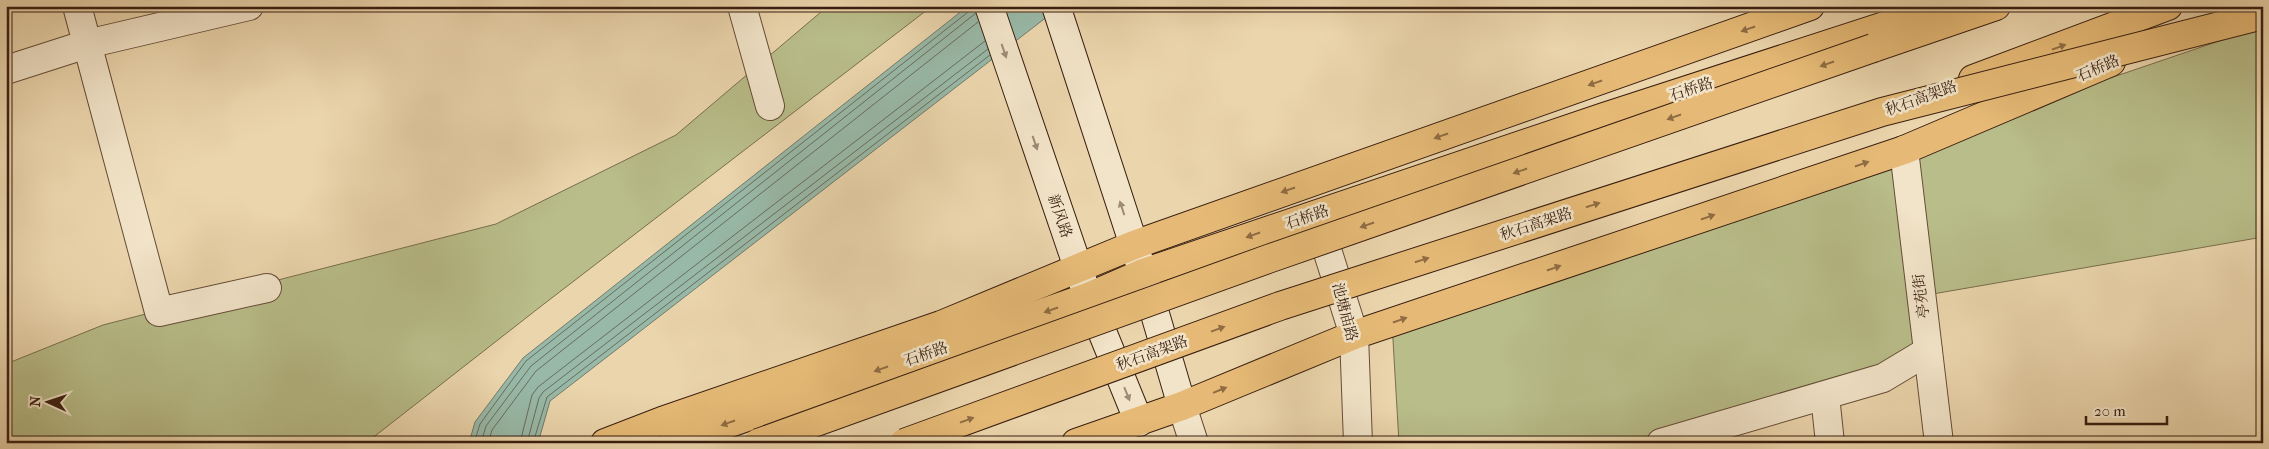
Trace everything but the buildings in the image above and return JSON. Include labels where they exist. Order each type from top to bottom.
[{"type":"main road","points":[[605,443],[662,421],[941,325],[1134,244],[1810,6]]},
{"type":"main road","name":"石桥路","points":[[673,443],[1088,297],[1143,272],[1604,117],[1946,6]]},
{"type":"main road","points":[[1873,48],[1964,6]]},
{"type":"main road","points":[[758,443],[1268,259],[1996,6]]},
{"type":"main road","name":"秋石高架路","points":[[904,443],[1280,306],[1882,112],[2168,6]]},
{"type":"main road","name":"石桥路","points":[[1076,443],[1182,406],[1354,336],[1904,150],[2244,6]]},
{"type":"main road","points":[[1882,112],[2263,15]]},
{"type":"street","points":[[77,6],[159,312],[267,288]]},
{"type":"street","points":[[6,70],[87,44],[248,6]]},
{"type":"street","points":[[742,6],[770,106]]},
{"type":"street","name":"新风路","points":[[988,6],[1088,297],[1139,422]]},
{"type":"street","points":[[1056,6],[1143,272],[1194,443]]},
{"type":"street","name":"亭苑街","points":[[1904,150],[1939,443]]},
{"type":"street","name":"池塘庙路","points":[[1315,214],[1354,336],[1358,443]]},
{"type":"street","points":[[1661,443],[1714,436],[1826,396],[1884,378],[1928,351]]},
{"type":"street","points":[[1826,396],[1830,443]]},
{"type":"green space","points":[[828,6],[927,6],[927,10],[366,443],[6,443],[6,364],[103,325],[496,224],[676,135]]},
{"type":"green space","points":[[2263,26],[2263,237],[1921,296],[1928,351],[1660,443],[1399,443],[1392,323]]},
{"type":"water","points":[[968,6],[1061,6],[550,401],[538,443],[469,443],[475,422],[523,358]]}]
